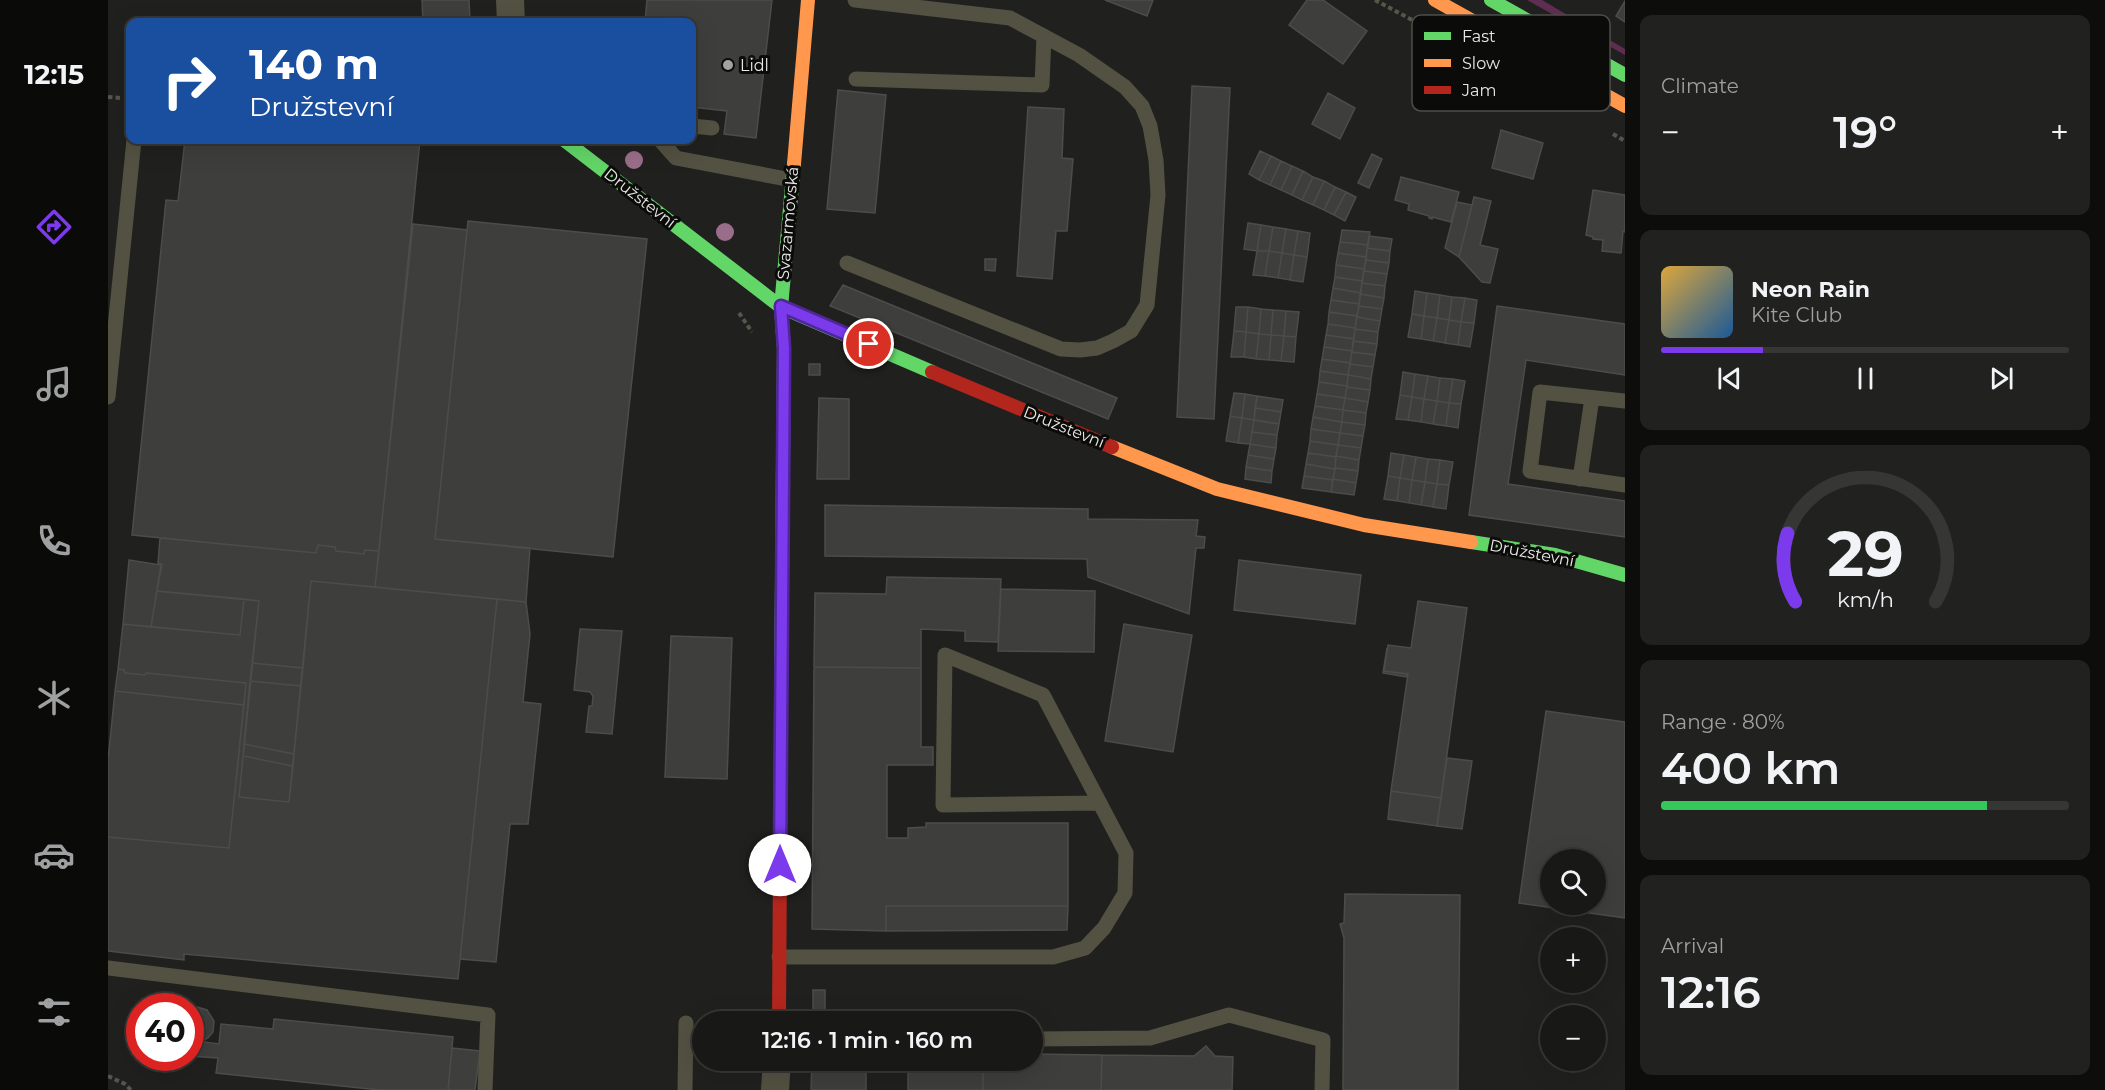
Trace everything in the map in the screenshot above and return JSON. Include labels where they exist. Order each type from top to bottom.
[{"type":"street","points":[[510,0],[511,18]]},
{"type":"street","name":"Svazarmovská","points":[[779,1011],[784,348],[781,306],[808,0]]},
{"type":"street","points":[[1435,0],[1462,15]]},
{"type":"street","points":[[1491,0],[1518,15]]},
{"type":"street","points":[[1610,67],[1625,75]]},
{"type":"street","points":[[1610,98],[1625,106]]},
{"type":"street","name":"Družstevní","points":[[569,144],[781,306],[1000,401],[1217,489],[1364,525],[1555,555],[1625,575]]},
{"type":"street","points":[[775,1090],[776,1071]]},
{"type":"lane","points":[[847,263],[1061,349],[1097,348],[1131,331],[1147,305],[1158,195],[1156,160],[1150,126],[1142,106],[1125,87],[1079,55],[1010,18],[855,0]]},
{"type":"lane","points":[[856,79],[1042,85],[1044,36]]},
{"type":"lane","points":[[696,126],[712,128]]},
{"type":"lane","points":[[108,397],[134,144]]},
{"type":"lane","points":[[664,144],[676,158],[792,180]]},
{"type":"lane","points":[[1625,401],[1540,392],[1530,471],[1625,485]]},
{"type":"lane","points":[[1580,478],[1592,398]]},
{"type":"lane","points":[[779,957],[1053,957],[1085,948],[1104,928],[1125,893],[1126,853],[1100,803],[1042,695],[945,655],[943,804],[1100,803]]},
{"type":"lane","points":[[108,968],[489,1015],[485,1090]]},
{"type":"lane","points":[[1043,1039],[1150,1038],[1229,1015],[1323,1040],[1322,1090]]},
{"type":"lane","points":[[685,1090],[686,1023]]},
{"type":"path","points":[[108,97],[121,98]]},
{"type":"path","points":[[108,1076],[125,1084],[131,1090]]},
{"type":"shaded area","points":[[1527,0],[1542,0],[1567,15],[1554,15]]},
{"type":"shaded area","points":[[1610,40],[1625,49],[1625,55],[1610,47]]},
{"type":"building","points":[[422,0],[469,0],[470,18],[423,18]]},
{"type":"building","name":"Lidl","points":[[647,0],[772,0],[756,138],[724,134],[727,111],[696,107],[696,18],[645,18]]},
{"type":"building","points":[[1105,0],[1153,0],[1147,16]]},
{"type":"building","points":[[1307,0],[1323,0],[1367,31],[1343,64],[1289,25]]},
{"type":"building","points":[[1625,1],[1625,22],[1616,16]]},
{"type":"building","points":[[1192,86],[1230,88],[1214,419],[1177,417]]},
{"type":"building","points":[[838,90],[886,95],[875,213],[827,209]]},
{"type":"building","points":[[1328,93],[1355,108],[1340,139],[1312,124]]},
{"type":"building","points":[[1028,107],[1064,109],[1062,158],[1073,159],[1067,231],[1056,231],[1052,279],[1017,276]]},
{"type":"building","points":[[1501,130],[1543,143],[1533,179],[1492,168]]},
{"type":"building","points":[[185,144],[420,144],[379,551],[365,550],[364,554],[336,551],[335,547],[318,545],[316,553],[132,535],[166,200],[178,201]]},
{"type":"building","points":[[1260,151],[1271,156],[1259,180],[1249,174]]},
{"type":"building","points":[[1372,154],[1382,159],[1369,188],[1358,183]]},
{"type":"building","points":[[1271,156],[1281,161],[1270,185],[1259,180]]},
{"type":"building","points":[[1281,161],[1292,166],[1281,190],[1270,185]]},
{"type":"building","points":[[1292,166],[1303,171],[1292,195],[1281,190]]},
{"type":"building","points":[[1303,171],[1313,177],[1302,200],[1292,195]]},
{"type":"building","points":[[1313,177],[1324,181],[1313,205],[1302,200]]},
{"type":"building","points":[[1401,177],[1459,192],[1451,222],[1432,217],[1432,219],[1408,210],[1409,204],[1395,200]]},
{"type":"building","points":[[1324,181],[1335,187],[1324,210],[1313,205]]},
{"type":"building","points":[[1335,187],[1346,192],[1334,215],[1324,210]]},
{"type":"building","points":[[1593,190],[1625,195],[1625,232],[1623,231],[1621,253],[1602,251],[1603,240],[1593,239],[1586,235]]},
{"type":"building","points":[[1346,192],[1356,197],[1345,221],[1334,215]]},
{"type":"building","points":[[1474,197],[1491,201],[1480,245],[1498,249],[1490,283],[1482,282],[1459,257]]},
{"type":"building","points":[[1457,202],[1472,205],[1459,257],[1445,248]]},
{"type":"building","points":[[468,221],[647,239],[613,557],[435,539]]},
{"type":"building","points":[[1248,223],[1261,225],[1257,251],[1244,249]]},
{"type":"building","points":[[413,224],[467,230],[435,539],[530,548],[526,602],[375,587]]},
{"type":"building","points":[[1261,225],[1273,227],[1269,251],[1257,251]]},
{"type":"building","points":[[1273,227],[1286,229],[1282,253],[1269,251]]},
{"type":"building","points":[[1286,229],[1298,231],[1294,255],[1282,253]]},
{"type":"building","points":[[1342,230],[1370,232],[1368,245],[1340,242]]},
{"type":"building","points":[[1298,231],[1310,233],[1307,257],[1294,255]]},
{"type":"building","points":[[1369,236],[1392,239],[1390,251],[1367,248]]},
{"type":"building","points":[[1340,242],[1368,245],[1366,257],[1338,253]]},
{"type":"building","points":[[1367,248],[1390,251],[1389,263],[1366,260]]},
{"type":"building","points":[[1257,251],[1269,251],[1265,276],[1253,275]]},
{"type":"building","points":[[1269,251],[1282,253],[1278,278],[1265,276]]},
{"type":"building","points":[[1282,253],[1294,255],[1290,280],[1278,278]]},
{"type":"building","points":[[1338,253],[1366,257],[1364,269],[1336,265]]},
{"type":"building","points":[[1294,255],[1307,257],[1303,282],[1290,280]]},
{"type":"building","points":[[985,259],[996,259],[995,271],[985,270]]},
{"type":"building","points":[[1366,260],[1389,263],[1387,274],[1364,271]]},
{"type":"building","points":[[1336,265],[1364,269],[1362,281],[1335,277]]},
{"type":"building","points":[[1364,271],[1387,274],[1385,286],[1362,283]]},
{"type":"building","points":[[1335,277],[1362,281],[1361,293],[1333,288]]},
{"type":"building","points":[[1362,283],[1385,286],[1384,298],[1360,294]]},
{"type":"building","points":[[843,285],[1117,398],[1108,419],[830,306]]},
{"type":"building","points":[[1333,288],[1361,293],[1359,304],[1331,300]]},
{"type":"building","points":[[1415,291],[1427,293],[1424,316],[1412,314]]},
{"type":"building","points":[[1427,293],[1440,295],[1437,318],[1424,316]]},
{"type":"building","points":[[1360,294],[1384,298],[1382,309],[1359,306]]},
{"type":"building","points":[[1440,295],[1452,297],[1449,320],[1437,318]]},
{"type":"building","points":[[1452,297],[1465,298],[1461,322],[1449,320]]},
{"type":"building","points":[[1465,298],[1477,300],[1474,323],[1461,322]]},
{"type":"building","points":[[1331,300],[1359,304],[1357,316],[1329,312]]},
{"type":"building","points":[[1359,306],[1382,309],[1380,321],[1357,317]]},
{"type":"building","points":[[1497,306],[1625,324],[1625,375],[1526,360],[1508,484],[1625,501],[1625,537],[1469,515]]},
{"type":"building","points":[[1236,307],[1248,307],[1246,332],[1234,331]]},
{"type":"building","points":[[1248,307],[1261,309],[1259,334],[1246,332]]},
{"type":"building","points":[[1261,309],[1273,310],[1271,335],[1259,334]]},
{"type":"building","points":[[1273,310],[1286,311],[1284,336],[1271,335]]},
{"type":"building","points":[[1286,311],[1299,312],[1296,337],[1284,336]]},
{"type":"building","points":[[1329,312],[1357,316],[1355,328],[1328,324]]},
{"type":"building","points":[[1412,314],[1424,316],[1421,339],[1408,337]]},
{"type":"building","points":[[1424,316],[1437,318],[1433,341],[1421,339]]},
{"type":"building","points":[[1357,317],[1380,321],[1378,332],[1355,329]]},
{"type":"building","points":[[1437,318],[1449,320],[1445,343],[1433,341]]},
{"type":"building","points":[[1449,320],[1461,322],[1458,345],[1445,343]]},
{"type":"building","points":[[1461,322],[1474,323],[1470,347],[1458,345]]},
{"type":"building","points":[[1328,324],[1355,328],[1354,339],[1326,335]]},
{"type":"building","points":[[1355,329],[1378,332],[1377,344],[1353,341]]},
{"type":"building","points":[[1234,331],[1246,332],[1244,357],[1231,357]]},
{"type":"building","points":[[1246,332],[1259,334],[1256,359],[1244,357]]},
{"type":"building","points":[[1259,334],[1271,335],[1269,360],[1256,359]]},
{"type":"building","points":[[1271,335],[1284,336],[1281,361],[1269,360]]},
{"type":"building","points":[[1326,335],[1354,339],[1352,351],[1324,347]]},
{"type":"building","points":[[1284,336],[1296,337],[1294,362],[1281,361]]},
{"type":"building","points":[[1353,341],[1377,344],[1375,355],[1352,352]]},
{"type":"building","points":[[1324,347],[1352,351],[1350,363],[1322,359]]},
{"type":"building","points":[[1352,352],[1375,355],[1373,367],[1350,364]]},
{"type":"building","points":[[1322,359],[1350,363],[1348,375],[1320,371]]},
{"type":"building","points":[[809,364],[820,364],[820,375],[809,375]]},
{"type":"building","points":[[1350,364],[1373,367],[1371,379],[1348,375]]},
{"type":"building","points":[[1320,371],[1348,375],[1347,386],[1319,382]]},
{"type":"building","points":[[1403,372],[1415,374],[1412,397],[1400,395]]},
{"type":"building","points":[[1415,374],[1428,376],[1424,399],[1412,397]]},
{"type":"building","points":[[1348,375],[1371,379],[1370,390],[1347,387]]},
{"type":"building","points":[[1428,376],[1440,378],[1437,401],[1424,399]]},
{"type":"building","points":[[1440,378],[1453,379],[1449,403],[1437,401]]},
{"type":"building","points":[[1453,379],[1465,381],[1461,404],[1449,403]]},
{"type":"building","points":[[1319,382],[1347,386],[1345,398],[1317,394]]},
{"type":"building","points":[[1347,387],[1370,390],[1368,402],[1345,398]]},
{"type":"building","points":[[1234,393],[1245,394],[1242,418],[1230,416]]},
{"type":"building","points":[[1245,394],[1257,396],[1254,420],[1242,418]]},
{"type":"building","points":[[1317,394],[1345,398],[1343,410],[1315,406]]},
{"type":"building","points":[[1400,395],[1412,397],[1408,420],[1396,419]]},
{"type":"building","points":[[1257,396],[1283,400],[1281,412],[1255,408]]},
{"type":"building","points":[[1412,397],[1424,399],[1421,422],[1408,420]]},
{"type":"building","points":[[819,398],[849,399],[849,479],[817,479]]},
{"type":"building","points":[[1345,398],[1368,402],[1366,413],[1343,410]]},
{"type":"building","points":[[1424,399],[1437,401],[1433,424],[1421,422]]},
{"type":"building","points":[[1437,401],[1449,403],[1446,426],[1433,424]]},
{"type":"building","points":[[1449,403],[1461,404],[1458,428],[1446,426]]},
{"type":"building","points":[[1315,406],[1343,410],[1342,422],[1313,417]]},
{"type":"building","points":[[1255,408],[1281,412],[1279,424],[1254,420]]},
{"type":"building","points":[[1343,410],[1366,413],[1365,425],[1342,422]]},
{"type":"building","points":[[1230,416],[1242,418],[1238,443],[1226,441]]},
{"type":"building","points":[[1313,417],[1342,422],[1340,433],[1311,429]]},
{"type":"building","points":[[1242,418],[1254,420],[1250,444],[1238,443]]},
{"type":"building","points":[[1254,420],[1279,424],[1277,435],[1252,432]]},
{"type":"building","points":[[1342,422],[1365,425],[1363,436],[1340,433]]},
{"type":"building","points":[[1311,429],[1340,433],[1338,445],[1310,441]]},
{"type":"building","points":[[1252,432],[1277,435],[1276,448],[1250,444]]},
{"type":"building","points":[[1340,433],[1363,436],[1361,448],[1338,445]]},
{"type":"building","points":[[1310,441],[1338,445],[1336,457],[1308,453]]},
{"type":"building","points":[[1250,444],[1276,448],[1274,459],[1248,455]]},
{"type":"building","points":[[1338,445],[1361,448],[1359,460],[1336,456]]},
{"type":"building","points":[[1308,453],[1336,457],[1335,469],[1306,464]]},
{"type":"building","points":[[1391,453],[1404,455],[1400,478],[1388,476]]},
{"type":"building","points":[[1248,455],[1274,459],[1272,471],[1246,467]]},
{"type":"building","points":[[1404,455],[1416,457],[1412,480],[1400,478]]},
{"type":"building","points":[[1336,456],[1359,460],[1358,471],[1335,468]]},
{"type":"building","points":[[1416,457],[1428,459],[1425,482],[1412,480]]},
{"type":"building","points":[[1428,459],[1440,460],[1437,484],[1425,482]]},
{"type":"building","points":[[1440,460],[1453,462],[1449,485],[1437,484]]},
{"type":"building","points":[[1306,464],[1335,469],[1333,480],[1304,476]]},
{"type":"building","points":[[1246,467],[1272,471],[1271,483],[1245,479]]},
{"type":"building","points":[[1335,468],[1358,471],[1356,483],[1333,479]]},
{"type":"building","points":[[1304,476],[1333,480],[1331,492],[1302,488]]},
{"type":"building","points":[[1388,476],[1400,478],[1397,501],[1384,499]]},
{"type":"building","points":[[1400,478],[1412,480],[1409,503],[1397,501]]},
{"type":"building","points":[[1333,479],[1356,483],[1354,495],[1331,492]]},
{"type":"building","points":[[1412,480],[1425,482],[1421,505],[1409,503]]},
{"type":"building","points":[[1425,482],[1437,484],[1433,507],[1421,505]]},
{"type":"building","points":[[1437,484],[1449,485],[1446,509],[1433,507]]},
{"type":"building","points":[[825,505],[1088,509],[1088,519],[1198,520],[1196,536],[1205,537],[1204,548],[1196,548],[1189,614],[1088,577],[1087,559],[825,556]]},
{"type":"building","points":[[160,538],[316,553],[318,545],[335,547],[336,551],[364,554],[365,550],[379,551],[375,587],[311,581],[303,668],[252,663],[259,601],[157,591],[162,564],[158,563]]},
{"type":"building","points":[[129,560],[161,565],[151,627],[123,624]]},
{"type":"building","points":[[1239,560],[1361,575],[1355,624],[1234,610]]},
{"type":"building","points":[[887,577],[1001,579],[998,642],[965,641],[965,631],[921,629],[921,668],[814,667],[815,593],[886,594]]},
{"type":"building","points":[[311,581],[497,599],[458,979],[184,954],[184,960],[108,951],[108,837],[229,848],[246,683],[125,673],[124,670],[118,669],[123,624],[240,635],[244,599],[259,601],[239,797],[289,802]]},
{"type":"building","points":[[1001,589],[1095,591],[1094,652],[998,651]]},
{"type":"building","points":[[157,591],[244,599],[240,635],[151,627]]},
{"type":"building","points":[[497,599],[526,602],[530,634],[523,702],[541,704],[528,824],[510,824],[496,962],[460,959]]},
{"type":"building","points":[[1418,601],[1467,608],[1441,798],[1391,791],[1408,674],[1384,671],[1388,645],[1411,648]]},
{"type":"building","points":[[1124,624],[1192,635],[1173,752],[1105,741]]},
{"type":"building","points":[[580,629],[622,631],[612,734],[586,732],[589,706],[592,706],[593,696],[590,692],[574,690]]},
{"type":"building","points":[[671,636],[732,638],[727,779],[665,777]]},
{"type":"building","points":[[1387,648],[1384,671],[1407,674],[1406,677],[1383,673]]},
{"type":"building","points":[[252,663],[303,668],[301,686],[250,681]]},
{"type":"building","points":[[814,667],[921,668],[921,747],[933,747],[933,765],[887,765],[887,838],[908,838],[908,828],[926,827],[926,823],[1068,823],[1068,906],[886,906],[886,931],[812,929]]},
{"type":"building","points":[[118,669],[124,670],[125,673],[246,683],[244,705],[115,691]]},
{"type":"building","points":[[250,681],[301,686],[294,754],[244,744]]},
{"type":"building","points":[[115,691],[244,705],[229,848],[108,837],[108,760]]},
{"type":"building","points":[[1546,711],[1625,722],[1625,918],[1604,915],[1606,915],[1606,849],[1540,849],[1540,906],[1519,903]]},
{"type":"building","points":[[244,744],[294,754],[293,766],[243,756]]},
{"type":"building","points":[[243,756],[293,766],[289,802],[239,797]]},
{"type":"building","points":[[1447,758],[1472,761],[1462,829],[1437,826]]},
{"type":"building","points":[[1391,791],[1441,798],[1437,826],[1388,819]]},
{"type":"building","points":[[1345,894],[1460,895],[1458,1090],[1343,1090],[1344,938],[1340,924],[1344,923]]},
{"type":"building","points":[[886,906],[1068,906],[1067,930],[886,931]]},
{"type":"building","points":[[813,990],[825,990],[825,1011],[813,1010]]},
{"type":"building","points":[[204,1009],[214,1021],[213,1032],[204,1040]]},
{"type":"building","points":[[274,1019],[453,1037],[448,1090],[380,1090],[216,1073],[218,1058],[204,1057],[204,1042],[219,1044],[221,1024],[273,1029]]},
{"type":"building","points":[[1206,1046],[1215,1056],[1233,1057],[1232,1090],[1101,1090],[1102,1055],[1194,1056]]},
{"type":"building","points":[[452,1048],[480,1051],[475,1090],[448,1090]]},
{"type":"building","points":[[1043,1054],[1102,1055],[1101,1090],[983,1090],[983,1071],[1043,1071]]},
{"type":"building","points":[[812,1071],[866,1071],[866,1090],[811,1090]]},
{"type":"building","points":[[908,1071],[983,1071],[983,1090],[908,1090]]},
{"type":"traffic: fast","points":[[1491,0],[1518,15]]},
{"type":"traffic: fast","points":[[1610,67],[1625,75]]},
{"type":"traffic: fast","points":[[569,144],[781,307],[932,372]]},
{"type":"traffic: fast","points":[[781,692],[784,349],[781,307],[794,164]]},
{"type":"traffic: fast","points":[[1471,542],[1555,555],[1625,575]]},
{"type":"traffic: slow","points":[[794,164],[808,0]]},
{"type":"traffic: slow","points":[[1435,0],[1462,15]]},
{"type":"traffic: slow","points":[[1610,98],[1625,106]]},
{"type":"traffic: slow","points":[[1112,447],[1217,489],[1364,525],[1471,542]]},
{"type":"traffic: jam","points":[[932,372],[1112,447]]},
{"type":"traffic: jam","points":[[779,1011],[781,692]]},
{"type":"place","name":"Lidl","points":[[728,65]]},
{"type":"route","points":[[780,865],[784,348],[781,306],[869,344]]}]
